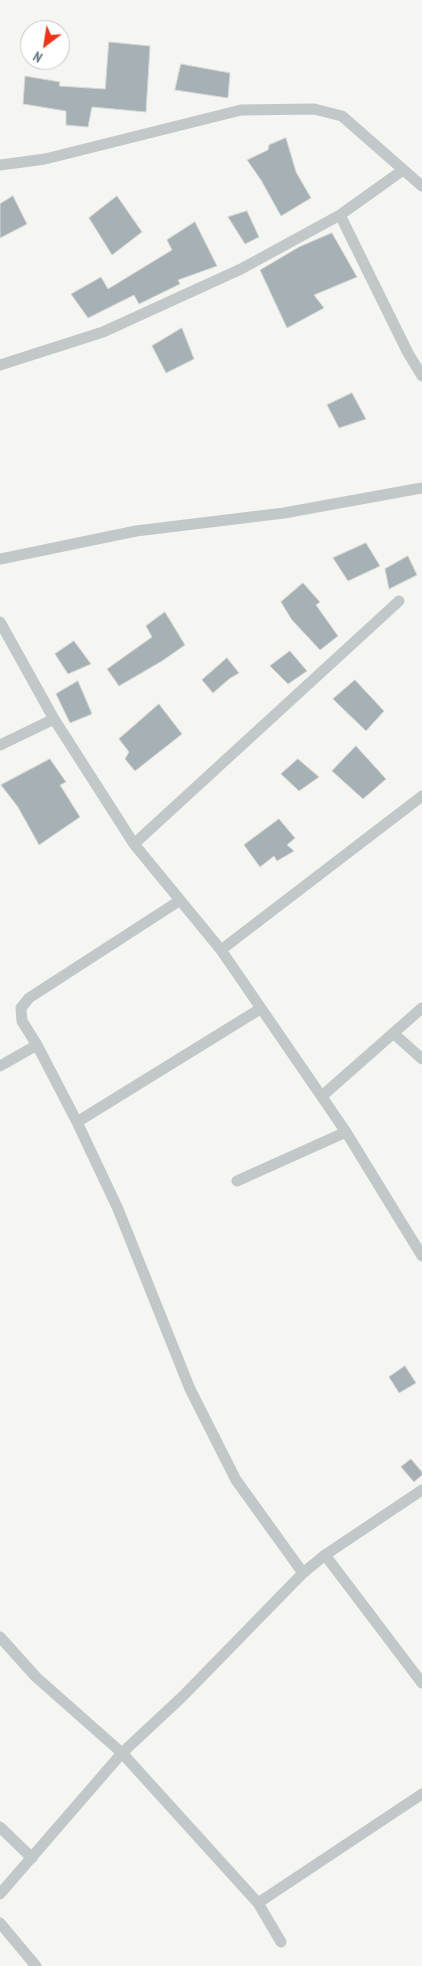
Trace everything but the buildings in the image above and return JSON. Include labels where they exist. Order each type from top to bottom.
[{"type":"street","points":[[0,165],[44,159],[241,110],[314,109],[342,116],[422,186]]},
{"type":"street","points":[[0,364],[103,332],[241,269],[340,215],[403,170]]},
{"type":"street","points":[[340,215],[404,344],[422,376]]},
{"type":"street","points":[[0,559],[136,531],[284,513],[422,488]]},
{"type":"street","points":[[134,844],[399,601]]},
{"type":"street","points":[[0,622],[54,719],[134,844],[221,950],[346,1132],[422,1256]]},
{"type":"street","points":[[0,745],[54,719]]},
{"type":"street","points":[[221,950],[422,796]]},
{"type":"street","points":[[179,900],[29,998],[21,1008],[22,1021],[37,1045],[77,1122],[118,1209],[190,1389],[236,1480],[303,1573]]},
{"type":"street","points":[[322,1096],[422,1008]]},
{"type":"street","points":[[77,1122],[260,1009]]},
{"type":"street","points":[[393,1033],[422,1059]]},
{"type":"street","points":[[0,1066],[37,1045]]},
{"type":"street","points":[[237,1181],[346,1132]]},
{"type":"street","points":[[0,1894],[122,1753],[183,1696],[303,1573],[325,1555],[422,1490]]},
{"type":"street","points":[[325,1555],[422,1683]]},
{"type":"street","points":[[0,1637],[36,1677],[122,1753],[258,1903],[281,1942]]},
{"type":"street","points":[[258,1903],[422,1794]]},
{"type":"street","points":[[0,1827],[32,1858]]},
{"type":"street","points":[[0,1923],[36,1966]]}]
